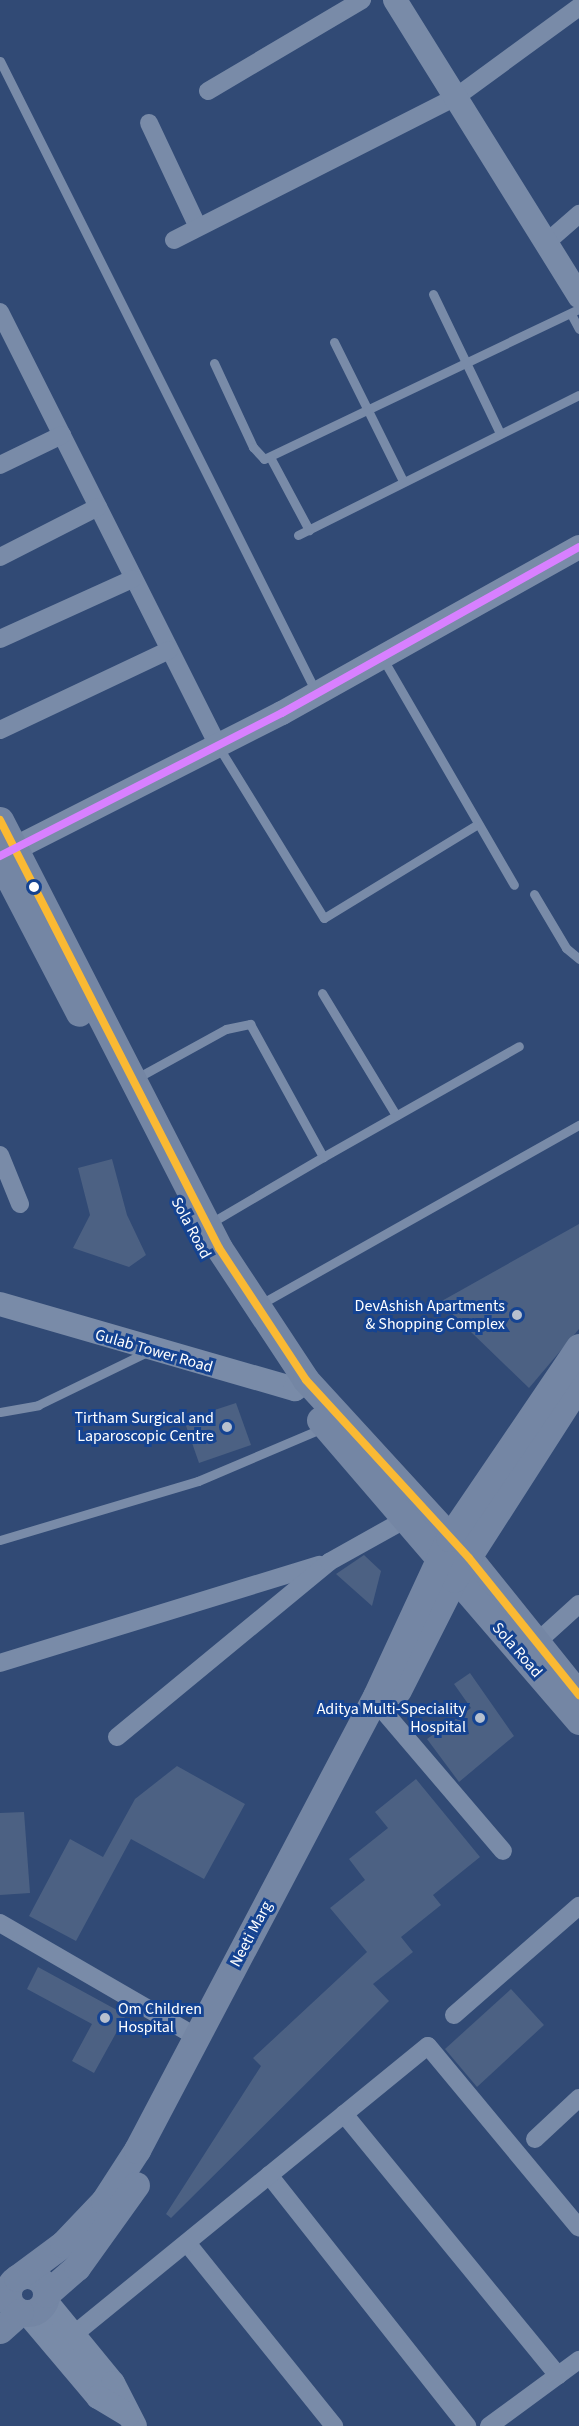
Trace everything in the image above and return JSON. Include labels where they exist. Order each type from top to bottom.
[{"type":"main road","name":"Sola Road","points":[[0,820],[5,855],[211,1264],[294,1376],[326,1427],[406,1519],[453,1558],[579,1721]]},
{"type":"main road","name":"Sola Road","points":[[5,855],[132,1080],[207,1225],[257,1305],[294,1376],[453,1558],[536,1643],[579,1695]]},
{"type":"main road","points":[[0,2330],[24,2296],[77,2267],[143,2175],[386,1714],[453,1558],[579,1347]]},
{"type":"main road","points":[[453,1558],[579,1384]]},
{"type":"main road","name":"Neeti Marg","points":[[24,2296],[63,2244],[104,2201],[196,2037],[376,1696],[453,1558]]},
{"type":"street","points":[[208,91],[362,0]]},
{"type":"street","points":[[395,0],[547,242],[577,299]]},
{"type":"street","points":[[174,240],[456,97],[579,7]]},
{"type":"street","points":[[149,123],[198,227]]},
{"type":"street","points":[[547,242],[579,214]]},
{"type":"street","points":[[0,312],[132,579],[218,746]]},
{"type":"street","points":[[0,465],[62,435]]},
{"type":"street","points":[[0,557],[98,507]]},
{"type":"street","points":[[5,855],[317,694],[579,547]]},
{"type":"street","points":[[0,639],[132,579]]},
{"type":"street","points":[[0,730],[168,650]]},
{"type":"street","points":[[0,1155],[20,1204]]},
{"type":"street","points":[[0,1289],[294,1376]]},
{"type":"street","name":"Gulab Tower Road","points":[[0,1304],[150,1351],[294,1376]]},
{"type":"street","points":[[117,1737],[329,1562],[406,1519]]},
{"type":"street","points":[[0,1663],[329,1562]]},
{"type":"street","points":[[536,1643],[579,1604]]},
{"type":"street","points":[[386,1714],[503,1851]]},
{"type":"street","points":[[454,2015],[579,1906]]},
{"type":"street","points":[[0,1923],[196,2037]]},
{"type":"street","points":[[72,2336],[428,2046],[579,2228]]},
{"type":"street","points":[[535,2139],[579,2098]]},
{"type":"street","points":[[344,2114],[558,2375]]},
{"type":"street","points":[[269,2175],[467,2426]]},
{"type":"street","points":[[187,2243],[334,2426]]},
{"type":"street","points":[[24,2296],[72,2336],[113,2383],[132,2421]]},
{"type":"street","points":[[24,2296],[98,2397],[132,2421]]},
{"type":"street","points":[[489,2426],[579,2360]]},
{"type":"lane","points":[[0,60],[317,694]]},
{"type":"lane","points":[[433,294],[501,434]]},
{"type":"lane","points":[[214,363],[253,447],[264,459],[467,364],[577,299],[579,329]]},
{"type":"lane","points":[[334,342],[403,481]]},
{"type":"lane","points":[[298,535],[579,395]]},
{"type":"lane","points":[[270,457],[309,530]]},
{"type":"lane","points":[[382,657],[475,826],[514,885]]},
{"type":"lane","points":[[218,746],[324,918],[475,826]]},
{"type":"lane","points":[[534,894],[566,948],[579,959]]},
{"type":"lane","points":[[322,993],[396,1115]]},
{"type":"lane","points":[[132,1080],[226,1029],[250,1024],[323,1157]]},
{"type":"lane","points":[[207,1225],[519,1046]]},
{"type":"lane","points":[[257,1305],[579,1125]]},
{"type":"lane","points":[[0,1413],[38,1405],[150,1351]]},
{"type":"lane","points":[[0,1540],[198,1481],[326,1427]]},
{"type":"building","points":[[112,1159],[127,1215],[146,1255],[129,1267],[73,1248],[90,1215],[78,1168]]},
{"type":"building","name":"DevAshish Apartments & Shopping Complex","points":[[579,1224],[579,1329],[529,1388],[440,1302]]},
{"type":"building","points":[[236,1403],[251,1445],[199,1463],[184,1420]]},
{"type":"building","points":[[364,1555],[381,1571],[372,1606],[336,1574]]},
{"type":"building","points":[[470,1673],[514,1736],[459,1782],[427,1739],[471,1708],[454,1684]]},
{"type":"building","points":[[177,1766],[245,1804],[204,1879],[131,1839],[76,1941],[29,1916],[70,1839],[103,1857],[135,1799]]},
{"type":"building","points":[[416,1779],[480,1857],[433,1895],[441,1905],[401,1937],[413,1952],[373,1984],[389,2001],[171,2218],[166,2214],[261,2066],[253,2058],[367,1952],[330,1908],[365,1880],[349,1859],[388,1828],[375,1812]]},
{"type":"building","points":[[24,1812],[30,1893],[0,1895],[0,1813]]},
{"type":"building","points":[[38,1967],[126,2015],[94,2073],[72,2061],[92,2024],[27,1989]]},
{"type":"building","points":[[511,1989],[544,2025],[477,2087],[445,2049]]},
{"type":"transit line","points":[[0,856],[282,713],[579,547]]},
{"type":"transit line","points":[[0,820],[219,1248],[306,1380],[469,1558],[579,1695]]},
{"type":"place","name":"DevAshish Apartments & Shopping Complex","points":[[517,1315]]},
{"type":"place","name":"Tirtham Surgical and Laparoscopic Centre","points":[[227,1427]]},
{"type":"place","name":"Aditya Multi-Speciality Hospital","points":[[480,1718]]},
{"type":"place","name":"Om Children Hospital","points":[[105,2018]]}]
